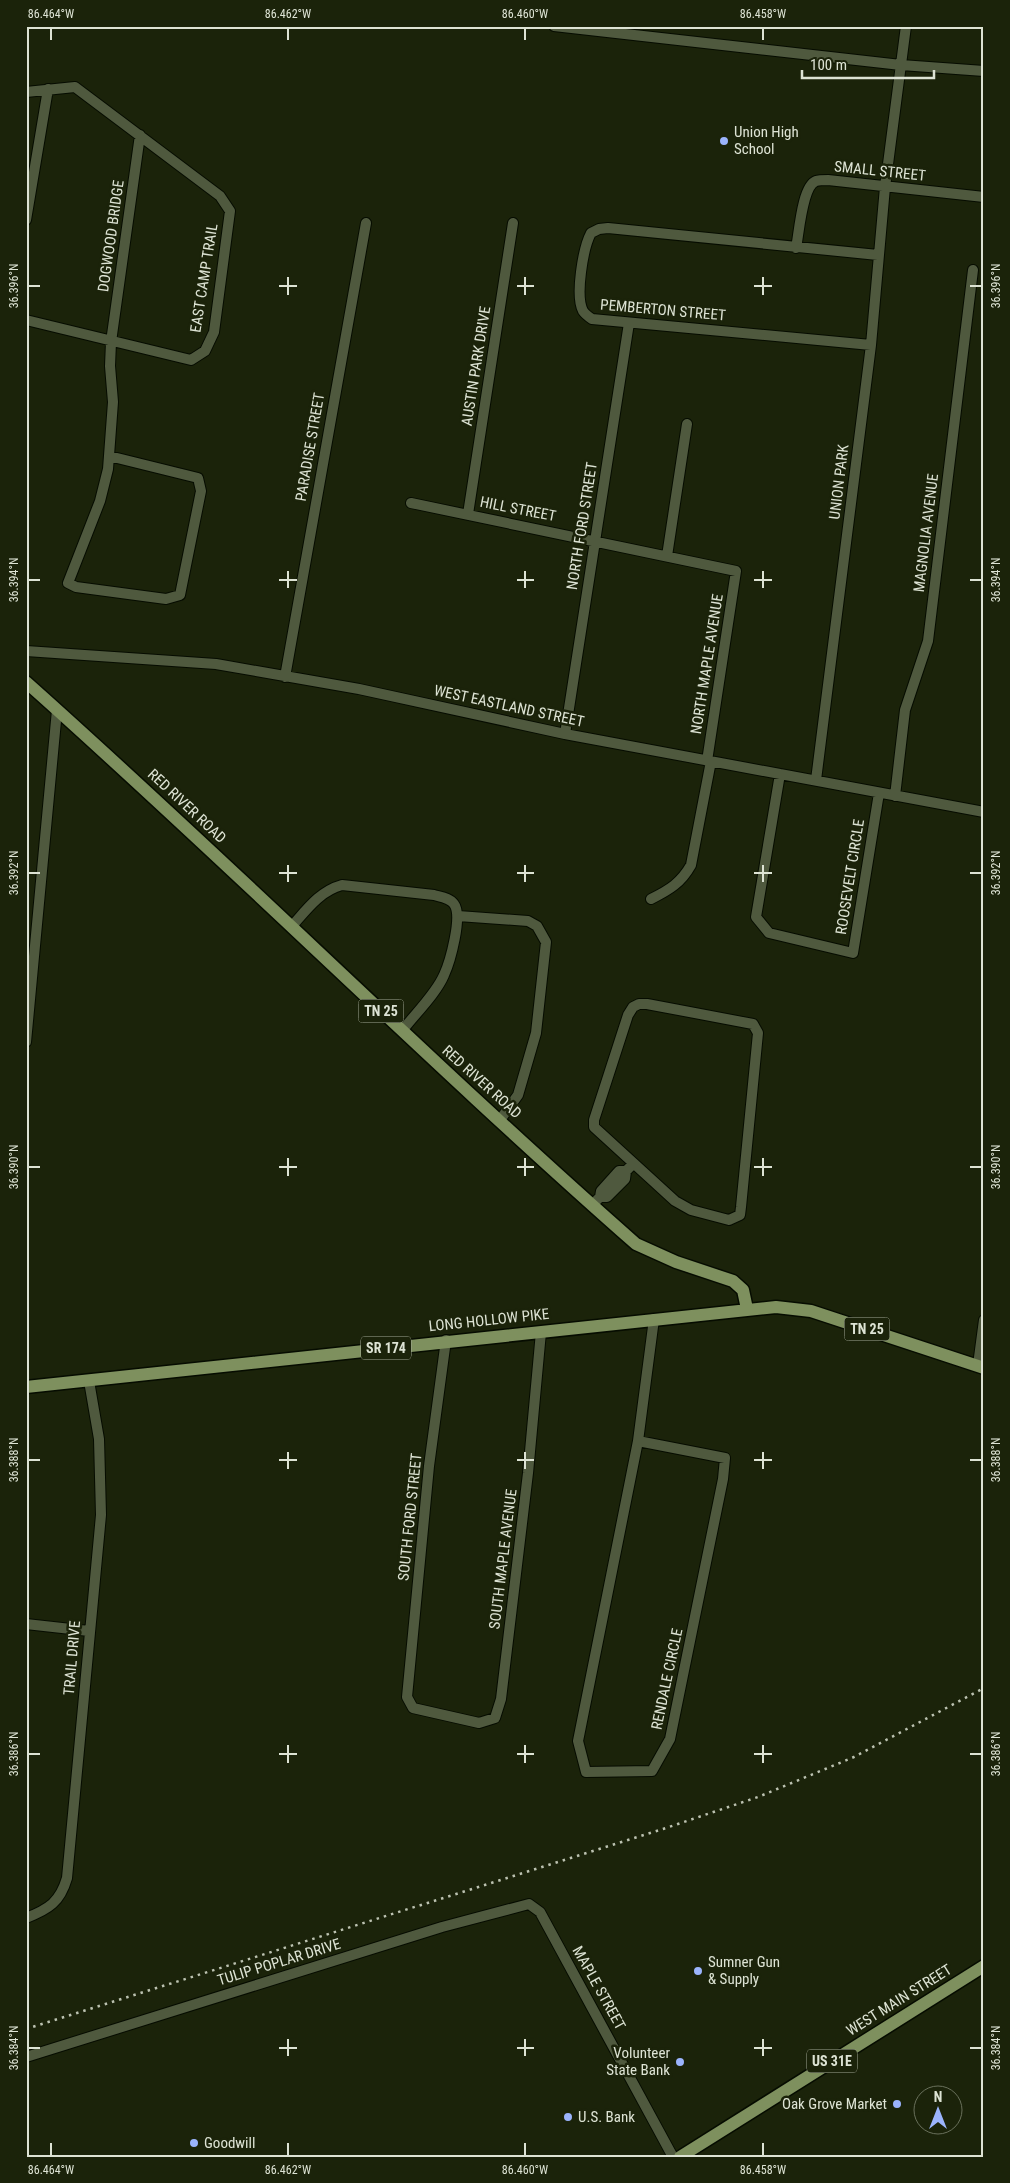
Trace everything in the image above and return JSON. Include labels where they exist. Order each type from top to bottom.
[{"type":"main road","name":"RED RIVER ROAD","points":[[26,682],[292,926],[402,1031],[500,1120],[596,1201],[636,1244],[650,1252],[733,1281],[743,1290],[747,1310]]},
{"type":"main road","name":"TN 25","points":[[747,1310],[776,1307],[811,1310],[981,1366]]},
{"type":"main road","name":"LONG HOLLOW PIKE","points":[[26,1387],[446,1340],[747,1310]]},
{"type":"main road","name":"WEST MAIN STREET","points":[[680,2157],[984,1966]]},
{"type":"street","points":[[554,26],[901,65],[984,71]]},
{"type":"street","name":"UNION PARK","points":[[816,780],[871,345],[885,187],[906,26]]},
{"type":"street","name":"EAST CAMP TRAIL","points":[[26,92],[75,86],[220,196],[230,211],[214,332],[205,351],[191,360],[26,320]]},
{"type":"street","points":[[26,220],[48,89]]},
{"type":"street","name":"DOGWOOD BRIDGE","points":[[109,456],[198,478],[201,491],[180,595],[166,599],[76,587],[68,583],[100,501],[109,456],[113,402],[110,366],[111,342],[140,135]]},
{"type":"street","name":"SMALL STREET","points":[[796,248],[805,196],[808,187],[816,181],[984,197]]},
{"type":"street","name":"PARADISE STREET","points":[[285,677],[366,223]]},
{"type":"street","name":"AUSTIN PARK DRIVE","points":[[468,514],[513,223]]},
{"type":"street","name":"PEMBERTON STREET","points":[[871,345],[592,319],[584,313],[582,307],[582,272],[588,240],[591,233],[599,229],[878,255]]},
{"type":"street","name":"MAGNOLIA AVENUE","points":[[895,796],[905,710],[928,641],[973,270]]},
{"type":"street","name":"NORTH FORD STREET","points":[[565,734],[629,323]]},
{"type":"street","points":[[667,556],[687,424]]},
{"type":"street","name":"HILL STREET","points":[[411,503],[736,571]]},
{"type":"street","name":"NORTH MAPLE AVENUE","points":[[651,899],[673,888],[684,878],[691,865],[709,761],[736,571]]},
{"type":"street","name":"WEST EASTLAND STREET","points":[[26,651],[188,660],[354,688],[565,734],[984,812]]},
{"type":"street","points":[[26,1042],[57,710]]},
{"type":"street","name":"ROOSEVELT CIRCLE","points":[[780,774],[756,917],[769,933],[853,953],[879,793]]},
{"type":"street","points":[[292,926],[317,898],[329,889],[342,885],[434,894],[448,899],[455,905],[458,916],[451,956],[443,977],[402,1031]]},
{"type":"street","points":[[458,916],[528,921],[537,926],[546,942],[536,1032],[531,1054],[518,1095],[500,1120]]},
{"type":"street","points":[[647,1004],[754,1024],[758,1033],[740,1215],[728,1220],[691,1210],[675,1201],[630,1167],[594,1127],[603,1094],[633,1007],[647,1004]]},
{"type":"street","points":[[596,1201],[607,1197],[625,1178],[630,1167]]},
{"type":"street","name":"RENDALE CIRCLE","points":[[638,1441],[725,1458],[723,1479],[670,1739],[652,1771],[586,1772],[578,1741],[638,1441],[654,1319]]},
{"type":"street","points":[[981,1366],[984,1320]]},
{"type":"street","name":"SOUTH MAPLE AVENUE","points":[[407,1697],[413,1708],[479,1722],[494,1718],[501,1700],[528,1473],[541,1332]]},
{"type":"street","name":"SOUTH FORD STREET","points":[[407,1697],[429,1466],[446,1340]]},
{"type":"street","name":"TRAIL DRIVE","points":[[26,1918],[48,1909],[56,1903],[61,1896],[67,1878],[101,1515],[99,1439],[89,1381]]},
{"type":"street","points":[[26,1624],[89,1631]]},
{"type":"street","name":"TULIP POPLAR DRIVE","points":[[26,2058],[461,1922],[529,1904],[540,1912]]},
{"type":"street","name":"MAPLE STREET","points":[[540,1912],[673,2157]]},
{"type":"railway","points":[[26,2029],[663,1829],[758,1797],[854,1757],[984,1688]]},
{"type":"place","name":"Union High School","points":[[724,141]]},
{"type":"place","name":"Sumner Gun & Supply","points":[[698,1971]]},
{"type":"place","name":"Volunteer State Bank","points":[[680,2062]]},
{"type":"place","name":"Oak Grove Market","points":[[897,2104]]},
{"type":"place","name":"U.S. Bank","points":[[568,2117]]},
{"type":"place","name":"Goodwill","points":[[194,2143]]}]
